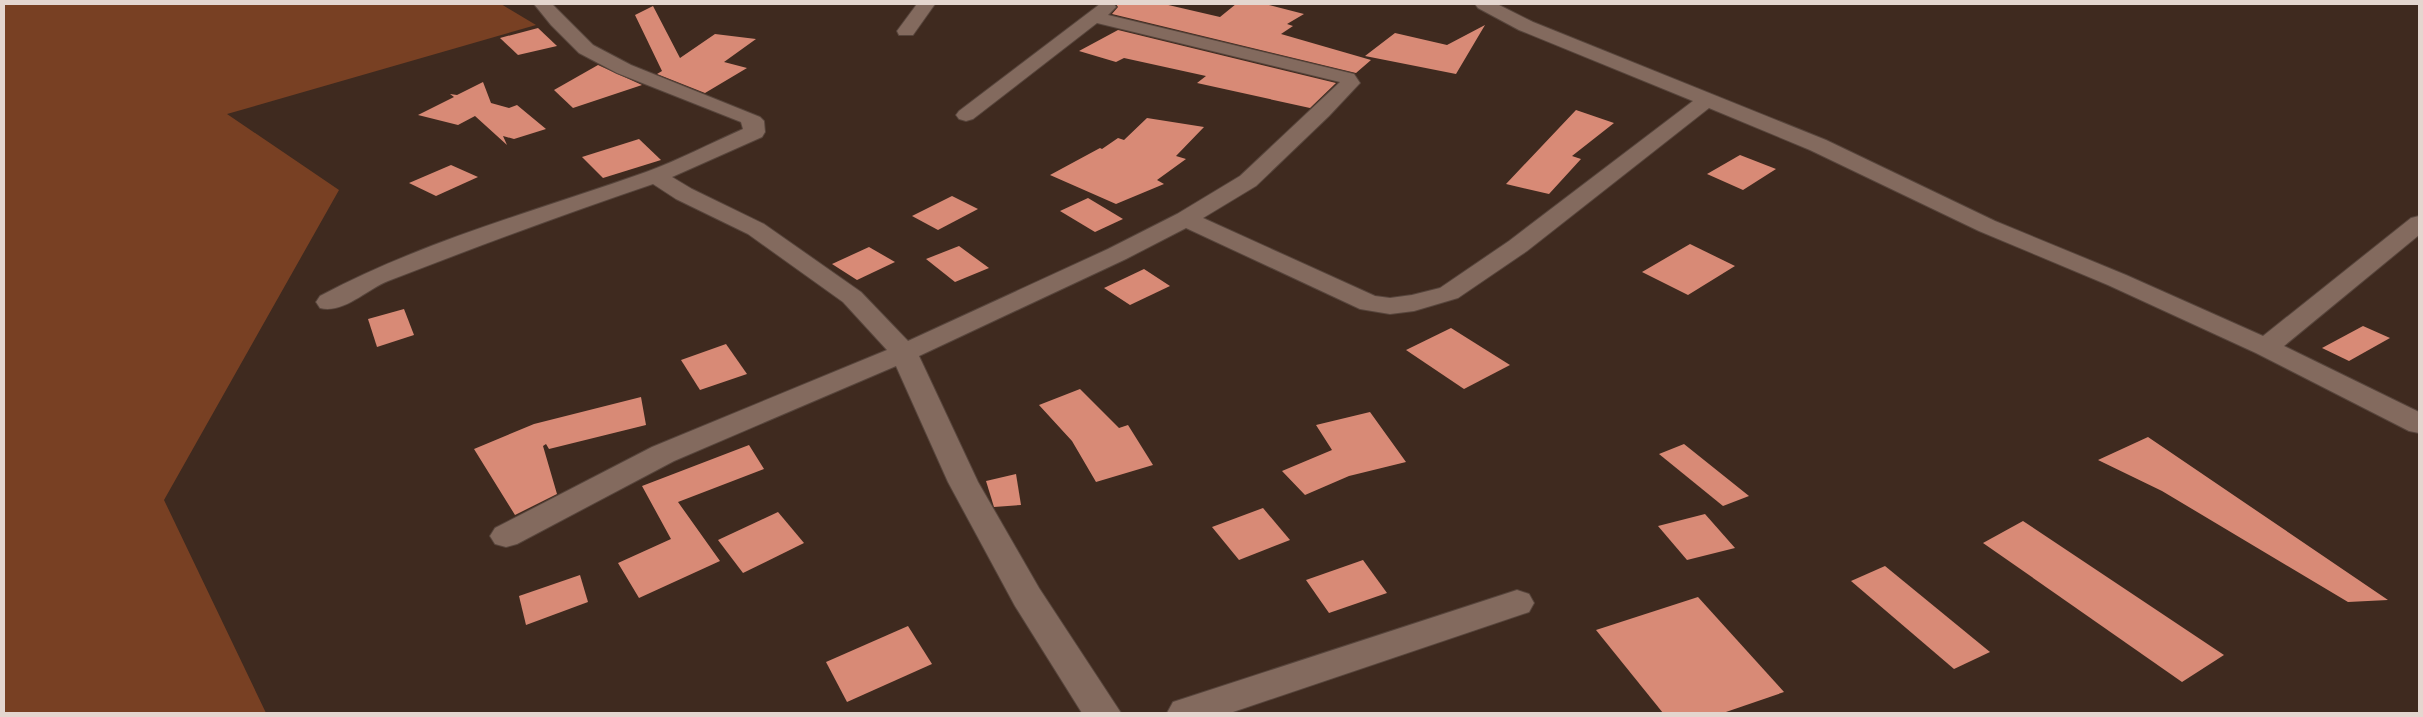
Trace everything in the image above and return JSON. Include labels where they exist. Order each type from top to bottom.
[{"type":"street","points":[[329,302],[375,277],[526,219],[655,176],[754,132],[753,121],[624,69],[586,49],[557,21],[543,4]]},
{"type":"street","points":[[906,31],[926,4]]},
{"type":"street","points":[[966,115],[1111,4]]},
{"type":"street","points":[[1484,4],[1526,26],[1818,145],[1987,226],[2117,280],[2266,347],[2419,424]]},
{"type":"street","points":[[506,536],[663,454],[904,353],[1117,254],[1185,219],[1248,181],[1322,112],[1350,83],[1347,78],[1335,74],[1094,17]]},
{"type":"street","points":[[1185,219],[1368,303],[1390,306],[1414,303],[1448,293],[1518,246],[1707,100]]},
{"type":"street","points":[[655,176],[684,194],[756,229],[852,297],[904,353],[963,482],[1027,597],[1102,713]]},
{"type":"street","points":[[2266,347],[2419,223]]},
{"type":"street","points":[[1186,713],[1517,604]]},
{"type":"shaded area","points":[[4,4],[501,4],[536,25],[227,114],[339,190],[164,500],[266,713],[4,713]]},
{"type":"building","points":[[1116,4],[1164,4],[1220,17],[1236,4],[1265,4],[1304,14],[1287,24],[1293,26],[1281,34],[1371,60],[1356,73],[1112,14],[1118,7]]},
{"type":"building","points":[[653,6],[680,58],[715,34],[756,39],[724,62],[747,68],[705,93],[657,74],[662,71],[635,15]]},
{"type":"building","points":[[1485,25],[1456,74],[1365,56],[1395,33],[1447,45]]},
{"type":"building","points":[[538,28],[557,46],[518,55],[500,38]]},
{"type":"building","points":[[1118,30],[1336,83],[1310,108],[1197,83],[1206,76],[1124,58],[1116,62],[1079,51]]},
{"type":"building","points":[[598,65],[642,85],[573,108],[554,90]]},
{"type":"building","points":[[483,82],[491,103],[509,108],[517,105],[546,129],[514,139],[503,136],[507,145],[475,116],[458,125],[418,115],[454,97],[450,94],[457,95]]},
{"type":"building","points":[[1576,110],[1614,123],[1572,156],[1581,159],[1549,194],[1506,184]]},
{"type":"building","points":[[1147,118],[1204,127],[1176,156],[1186,159],[1157,180],[1164,184],[1116,204],[1050,175],[1100,148],[1102,149],[1118,138],[1124,140]]},
{"type":"building","points":[[639,139],[661,160],[603,178],[582,157]]},
{"type":"building","points":[[1740,155],[1776,169],[1743,190],[1707,174]]},
{"type":"building","points":[[451,165],[478,177],[436,196],[409,183]]},
{"type":"building","points":[[952,196],[978,209],[938,230],[912,216]]},
{"type":"building","points":[[1088,198],[1123,219],[1095,232],[1060,211]]},
{"type":"building","points":[[1690,244],[1735,266],[1688,295],[1642,272]]},
{"type":"building","points":[[959,246],[989,268],[955,282],[926,259]]},
{"type":"building","points":[[869,247],[895,262],[857,280],[832,264]]},
{"type":"building","points":[[1144,269],[1170,286],[1130,305],[1104,288]]},
{"type":"building","points":[[404,309],[414,335],[377,347],[368,319]]},
{"type":"building","points":[[2363,326],[2390,338],[2349,361],[2322,348]]},
{"type":"building","points":[[1451,328],[1510,365],[1464,389],[1406,350]]},
{"type":"building","points":[[726,344],[747,374],[700,390],[681,360]]},
{"type":"building","points":[[1080,389],[1119,428],[1128,425],[1153,465],[1096,482],[1072,441],[1039,405]]},
{"type":"building","points":[[641,397],[646,425],[549,449],[546,444],[543,446],[557,494],[515,515],[474,449],[534,424]]},
{"type":"building","points":[[1370,412],[1406,462],[1349,476],[1305,495],[1282,471],[1332,450],[1316,425]]},
{"type":"building","points":[[2148,437],[2388,600],[2348,602],[2162,491],[2098,460]]},
{"type":"building","points":[[1684,444],[1749,496],[1723,506],[1659,454]]},
{"type":"building","points":[[749,445],[764,469],[678,502],[720,561],[639,598],[618,563],[671,539],[642,486]]},
{"type":"building","points":[[1016,474],[1021,505],[994,507],[986,481]]},
{"type":"building","points":[[1263,508],[1290,540],[1239,560],[1212,527]]},
{"type":"building","points":[[778,512],[804,543],[743,573],[718,540]]},
{"type":"building","points":[[1705,514],[1735,548],[1687,560],[1658,526]]},
{"type":"building","points":[[2023,521],[2224,655],[2182,682],[1983,543]]},
{"type":"building","points":[[1363,560],[1387,593],[1329,613],[1306,580]]},
{"type":"building","points":[[1885,566],[1990,652],[1954,669],[1851,581]]},
{"type":"building","points":[[580,575],[588,602],[526,625],[519,596]]},
{"type":"building","points":[[1698,597],[1784,692],[1723,713],[1663,713],[1596,630]]},
{"type":"building","points":[[908,626],[932,664],[847,702],[826,662]]}]
